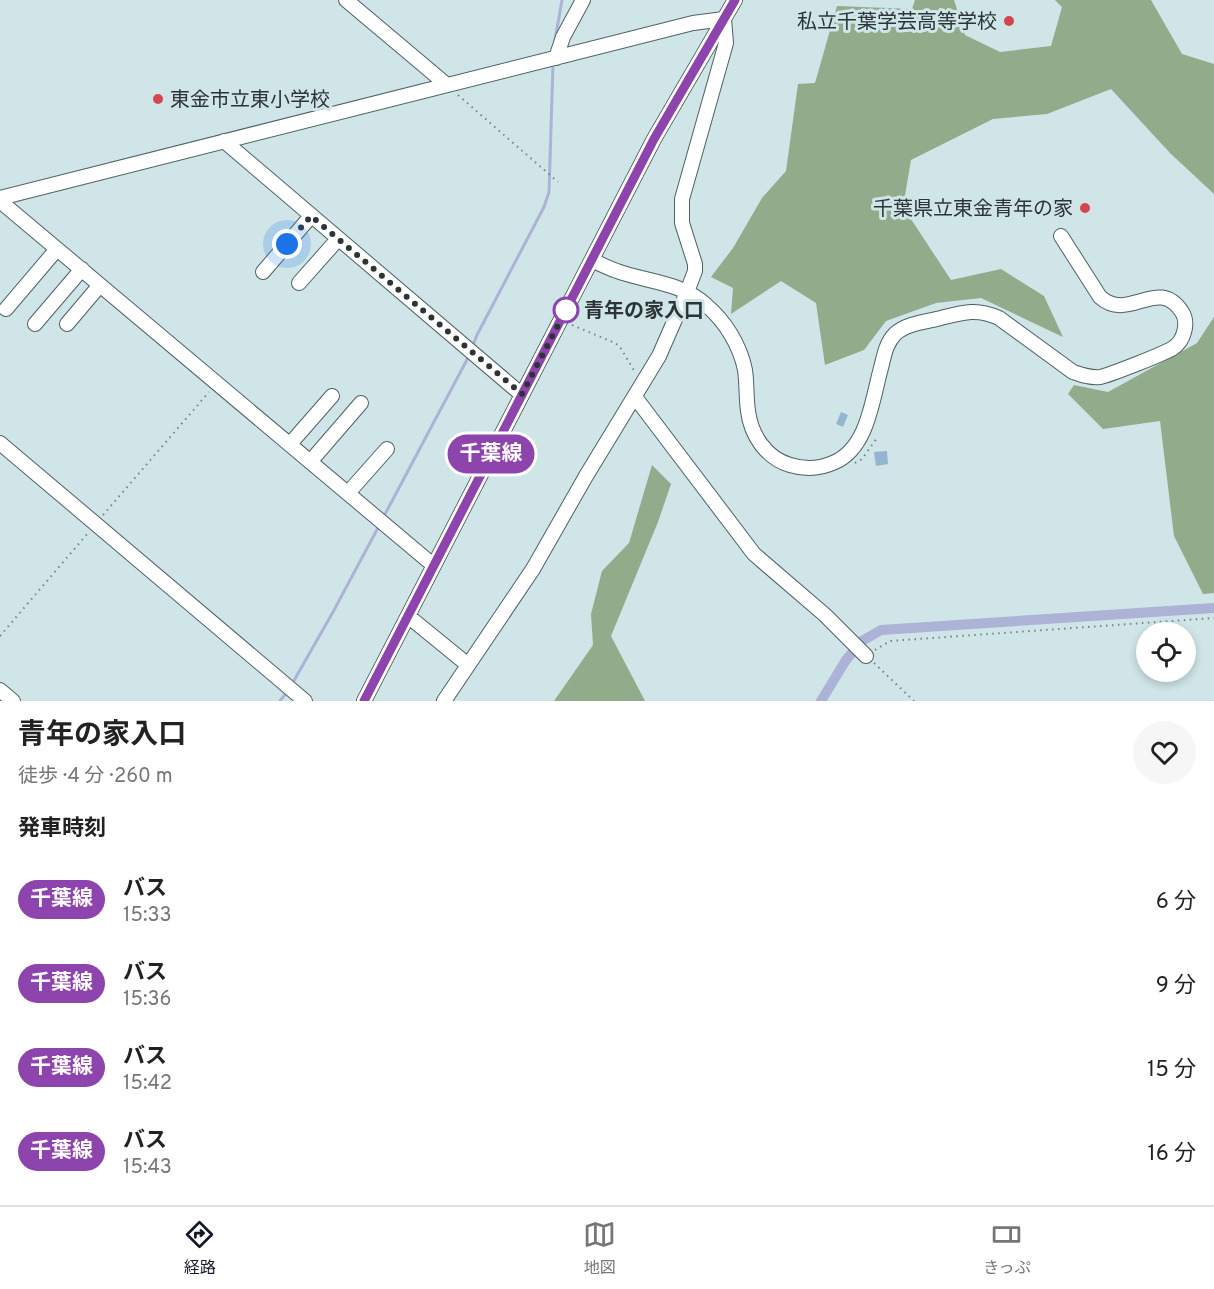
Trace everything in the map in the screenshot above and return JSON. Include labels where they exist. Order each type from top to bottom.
[{"type":"street","points":[[346,0],[447,85]]},
{"type":"street","points":[[556,58],[563,37],[583,0]]},
{"type":"street","points":[[364,701],[654,139],[735,0]]},
{"type":"street","points":[[0,200],[693,23],[724,19]]},
{"type":"street","points":[[444,701],[533,568],[643,384],[659,356],[687,292],[695,264],[682,224],[682,200],[726,44],[724,19]]},
{"type":"street","points":[[224,141],[522,394]]},
{"type":"street","points":[[0,200],[434,565]]},
{"type":"street","points":[[263,272],[311,216]]},
{"type":"street","points":[[592,260],[617,272],[687,292],[705,304],[729,330],[738,348],[745,369],[748,412],[760,444],[771,456],[789,465],[808,469],[825,467],[841,459],[858,441],[866,425],[886,348],[893,336],[904,327],[968,311],[985,312],[1012,326],[1073,372],[1085,376],[1101,377],[1173,348],[1184,335],[1185,326],[1184,314],[1176,304],[1167,298],[1154,297],[1121,307],[1108,305],[1100,297],[1061,236]]},
{"type":"street","points":[[299,284],[338,239]]},
{"type":"street","points":[[6,309],[57,249]]},
{"type":"street","points":[[35,324],[82,269]]},
{"type":"street","points":[[67,324],[100,285]]},
{"type":"street","points":[[290,444],[332,396]]},
{"type":"street","points":[[635,397],[754,554],[825,615],[867,656]]},
{"type":"street","points":[[310,462],[362,403]]},
{"type":"street","points":[[0,443],[305,701]]},
{"type":"street","points":[[348,494],[387,449]]},
{"type":"street","points":[[408,616],[468,665]]},
{"type":"street","points":[[0,690],[13,701]]},
{"type":"path","points":[[447,85],[558,182]]},
{"type":"path","points":[[561,320],[620,347],[643,384]]},
{"type":"path","points":[[0,636],[217,383]]},
{"type":"path","points":[[914,701],[867,656],[891,640],[1214,618]]},
{"type":"green space","points":[[915,0],[954,0],[965,35],[1000,52],[1051,46],[1062,7],[1055,0],[1151,0],[1182,54],[1214,64],[1214,194],[1170,153],[1111,89],[1047,114],[993,119],[911,160],[903,207],[951,280],[1001,269],[1044,296],[1063,337],[981,298],[936,303],[886,321],[864,350],[825,365],[816,303],[781,281],[731,314],[733,288],[711,277],[733,248],[762,198],[786,171],[798,84],[815,83],[837,6],[912,9]]},
{"type":"green space","points":[[1214,317],[1214,593],[1203,594],[1174,536],[1160,421],[1103,429],[1068,394],[1074,385],[1108,392],[1197,343]]},
{"type":"green space","points":[[652,465],[671,484],[658,522],[611,636],[645,701],[554,701],[593,645],[591,614],[602,571],[629,543]]},
{"type":"building","points":[[841,412],[848,415],[843,427],[836,424]]},
{"type":"building","points":[[887,451],[888,464],[876,466],[874,452]]},
{"type":"waterway","points":[[555,40],[562,0]]},
{"type":"waterway","points":[[472,348],[544,207],[549,192],[553,64]]},
{"type":"waterway","points":[[383,518],[470,354]]},
{"type":"waterway","points":[[292,684],[380,524]]},
{"type":"waterway","points":[[821,701],[846,660],[862,641],[881,630],[1214,608]]},
{"type":"waterway","points":[[280,701],[287,692]]},
{"type":"bus line","name":"千葉線","points":[[364,701],[654,139],[735,0]]},
{"type":"place","name":"私立千葉学芸高等学校","points":[[1009,21]]},
{"type":"place","name":"東金市立東小学校","points":[[158,99]]},
{"type":"place","name":"千葉県立東金青年の家","points":[[1085,208]]},
{"type":"place","name":"青年の家入口","points":[[566,310]]},
{"type":"route","points":[[287,244],[311,216],[522,394],[566,310]]}]
